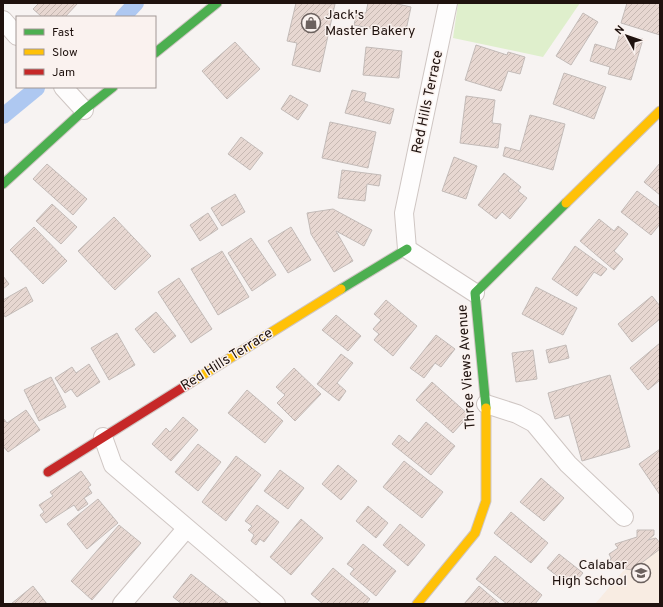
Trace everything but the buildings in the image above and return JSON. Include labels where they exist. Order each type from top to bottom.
[{"type":"street","points":[[156,52],[217,3]]},
{"type":"street","name":"Red Hills Terrace","points":[[48,472],[407,249],[404,213],[448,3]]},
{"type":"street","points":[[3,20],[16,35]]},
{"type":"street","points":[[64,88],[84,110]]},
{"type":"street","points":[[3,184],[84,110],[112,88]]},
{"type":"street","name":"Three Views Avenue","points":[[417,604],[475,533],[486,501],[486,404],[475,293],[660,111]]},
{"type":"street","points":[[407,249],[475,293]]},
{"type":"street","points":[[486,404],[517,414],[534,423],[568,464],[624,517]]},
{"type":"street","points":[[103,437],[113,465],[186,529],[276,604]]},
{"type":"street","points":[[122,604],[186,529]]},
{"type":"shaded area","name":"Calabar High School","points":[[653,536],[660,543],[660,604],[595,604]]},
{"type":"green space","points":[[458,3],[580,3],[543,57],[453,38]]},
{"type":"waterway","points":[[124,16],[136,3]]},
{"type":"waterway","points":[[3,116],[37,88]]},
{"type":"traffic: fast","points":[[156,52],[217,3]]},
{"type":"traffic: fast","points":[[3,184],[84,110],[112,88]]},
{"type":"traffic: fast","points":[[486,408],[475,293],[566,203]]},
{"type":"traffic: fast","points":[[341,289],[407,249]]},
{"type":"traffic: slow","points":[[566,203],[660,111]]},
{"type":"traffic: slow","points":[[190,383],[341,289]]},
{"type":"traffic: slow","points":[[417,604],[475,533],[486,501],[486,408]]},
{"type":"traffic: jam","points":[[48,472],[190,383]]},
{"type":"place","name":"Jack's Master Bakery","points":[[311,23]]},
{"type":"place","name":"Calabar High School","points":[[641,573]]}]
